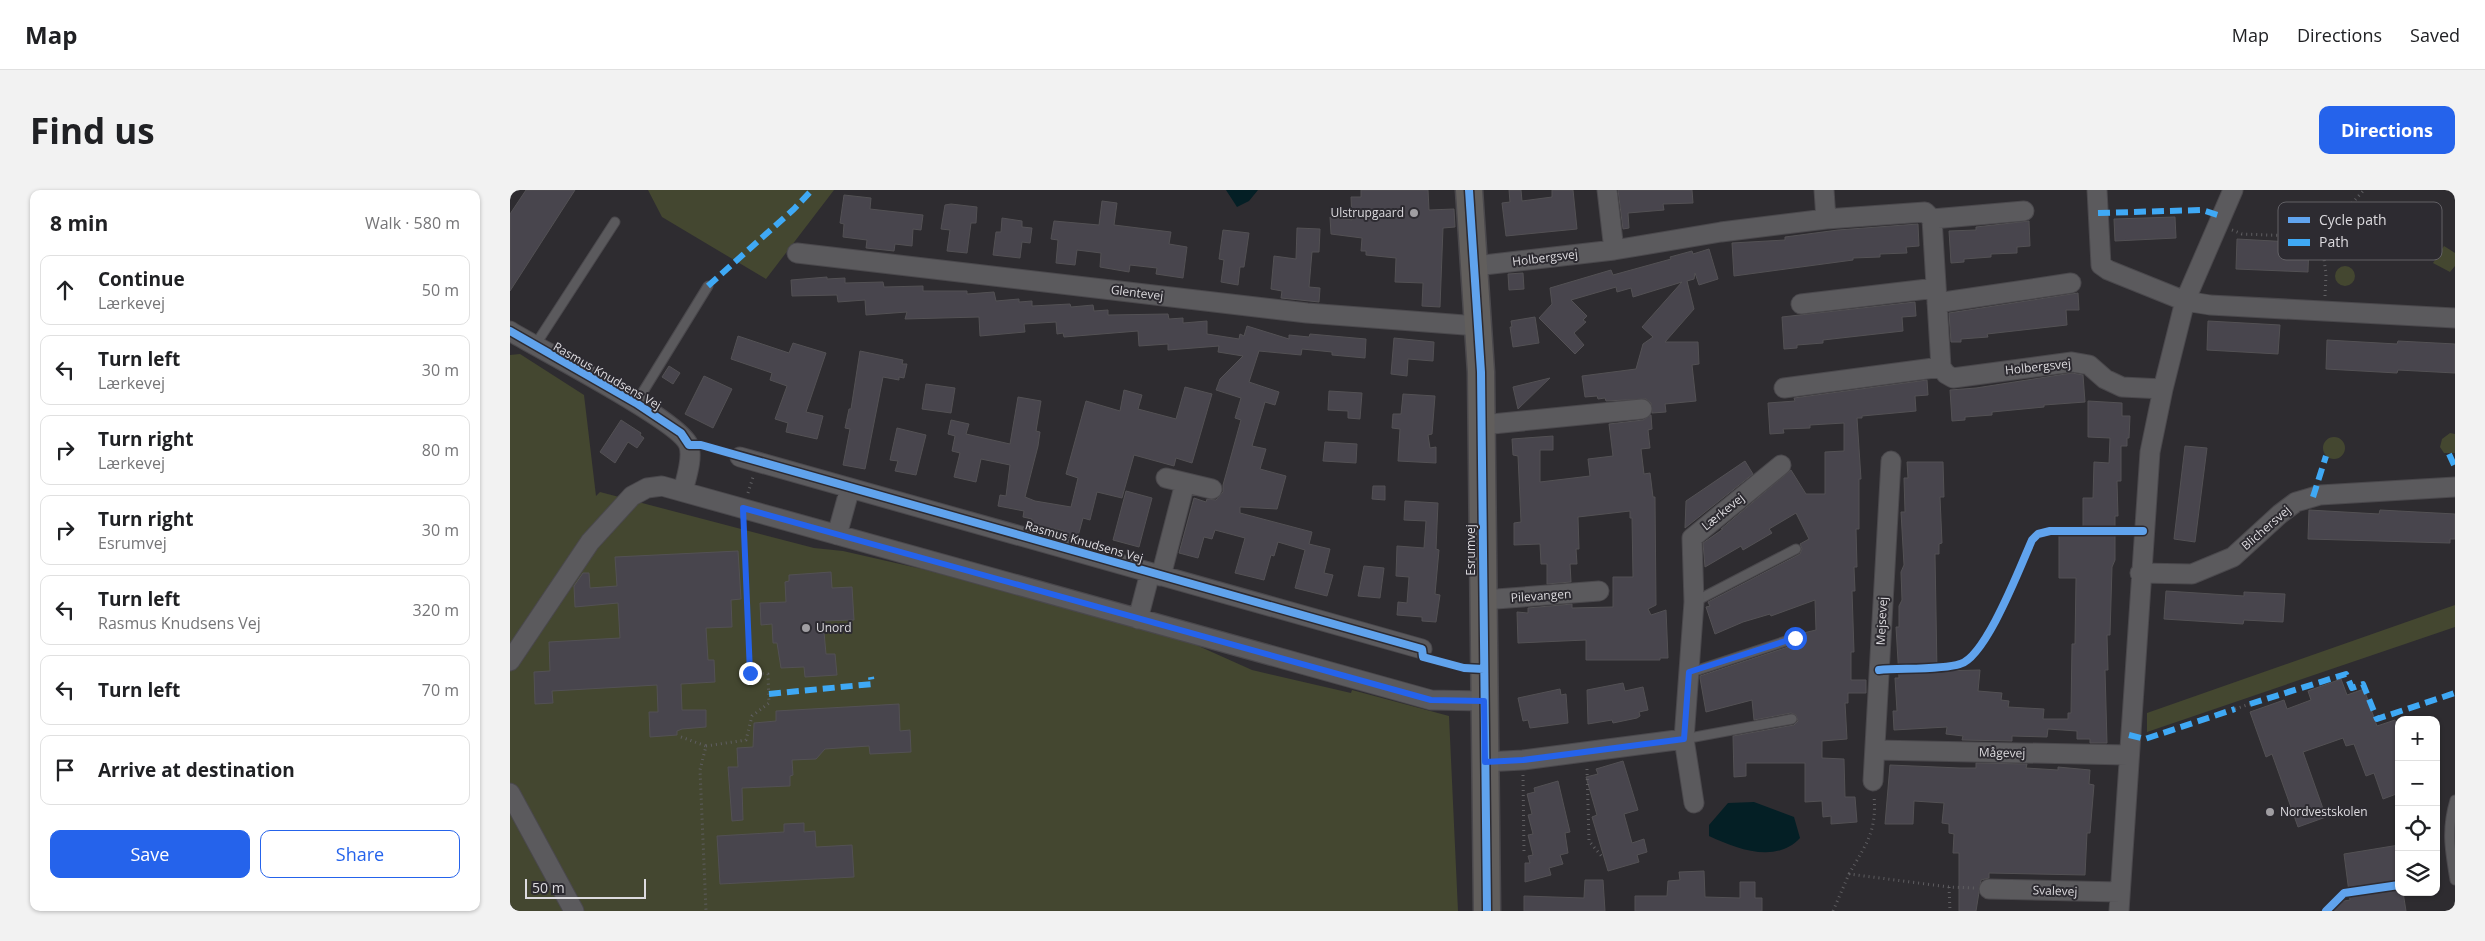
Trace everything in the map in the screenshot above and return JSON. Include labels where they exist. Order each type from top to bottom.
[{"type":"main road","name":"Esrumvej","points":[[1469,190],[1475,266],[1482,424],[1487,911]]},
{"type":"street","points":[[1607,190],[1614,250]]},
{"type":"street","points":[[1824,190],[1826,219]]},
{"type":"street","points":[[2097,190],[2101,265],[2108,270],[2185,301],[2210,305],[2455,318]]},
{"type":"street","points":[[2119,902],[2140,573],[2150,452],[2163,389],[2185,301],[2234,190]]},
{"type":"street","name":"Holbergsvej","points":[[1475,266],[1614,250],[1721,232],[1826,219],[1925,212],[1932,219],[2024,211]]},
{"type":"street","points":[[1784,388],[1941,366],[1932,219]]},
{"type":"street","name":"Glentevej","points":[[797,253],[1307,314],[1478,326]]},
{"type":"street","points":[[1801,304],[1937,296],[2071,283]]},
{"type":"street","name":"Rasmus Knudsens Vej","points":[[510,331],[636,403],[681,433],[689,445],[691,456],[683,491]]},
{"type":"street","name":"Holbergsvej","points":[[1941,366],[1946,374],[1953,378],[2072,362],[2089,365],[2105,379],[2122,387],[2163,389]]},
{"type":"street","points":[[1482,424],[1642,408]]},
{"type":"street","name":"Rasmus Knudsens Vej","points":[[748,460],[1422,649]]},
{"type":"street","name":"Mejsevej","points":[[1873,780],[1891,461]]},
{"type":"street","name":"Lærkevej","points":[[1694,803],[1684,739],[1694,602],[1692,538],[1781,465]]},
{"type":"street","points":[[1166,478],[1212,489]]},
{"type":"street","name":"Rasmus Knudsens Vej","points":[[1138,619],[1156,574],[1185,483]]},
{"type":"street","points":[[510,661],[590,542],[632,496],[647,488],[662,486],[1431,700],[1484,701]]},
{"type":"street","name":"Blichersvej","points":[[2140,573],[2192,574],[2233,558],[2280,514],[2296,502],[2320,495],[2455,487]]},
{"type":"street","points":[[837,534],[850,488]]},
{"type":"street","name":"Pilevangen","points":[[1483,600],[1599,592]]},
{"type":"street","points":[[1485,762],[1523,760],[1684,739]]},
{"type":"street","name":"Mågevej","points":[[1875,750],[2128,755]]},
{"type":"street","points":[[510,793],[574,911]]},
{"type":"street","name":"Svalevej","points":[[1989,889],[2119,902]]},
{"type":"lane","points":[[534,346],[615,222]]},
{"type":"lane","points":[[636,403],[708,286]]},
{"type":"lane","points":[[1694,602],[1796,550]]},
{"type":"lane","points":[[1689,672],[1795,638]]},
{"type":"lane","points":[[1684,739],[1792,719]]},
{"type":"lane","points":[[2455,800],[2450,817],[2448,837],[2455,880]]},
{"type":"path","points":[[2353,202],[2364,190]]},
{"type":"path","points":[[2218,224],[2242,234],[2278,235]]},
{"type":"path","points":[[2324,260],[2326,274],[2324,311]]},
{"type":"path","points":[[681,737],[706,746],[746,740],[752,716],[769,703],[768,674],[750,673],[743,508],[748,460]]},
{"type":"path","points":[[2235,708],[2250,704]]},
{"type":"path","points":[[706,746],[700,770],[706,911]]},
{"type":"path","points":[[1586,751],[1589,841],[1603,858]]},
{"type":"path","points":[[1523,760],[1524,852]]},
{"type":"path","points":[[1833,911],[1849,874],[1872,833],[1876,816],[1873,780]]},
{"type":"path","points":[[1849,874],[1949,887],[1989,889]]},
{"type":"path","points":[[1949,887],[1950,911]]},
{"type":"green space","points":[[648,190],[834,190],[766,279],[662,217]]},
{"type":"green space","points":[[2444,246],[2455,253],[2455,266],[2450,272],[2433,263],[2435,260],[2442,260],[2442,249]]},
{"type":"green space","points":[[2345,266],[2352,269],[2355,276],[2352,283],[2345,286],[2338,283],[2335,276],[2338,269]]},
{"type":"green space","points":[[520,354],[584,395],[596,496],[600,492],[814,548],[843,551],[957,577],[1185,640],[1252,670],[1351,693],[1352,690],[1449,716],[1458,911],[510,911],[510,355]]},
{"type":"green space","points":[[2450,433],[2455,434],[2455,453],[2444,453],[2440,447],[2442,439]]},
{"type":"green space","points":[[2334,437],[2342,440],[2345,448],[2342,456],[2334,459],[2326,456],[2323,448],[2326,440]]},
{"type":"green space","points":[[2455,605],[2455,627],[2147,732],[2147,713]]},
{"type":"water","points":[[1226,190],[1258,190],[1249,201],[1237,207]]},
{"type":"water","points":[[1754,802],[1794,817],[1800,838],[1790,846],[1780,850],[1756,852],[1709,836],[1709,825],[1728,803]]},
{"type":"building","points":[[526,190],[575,190],[510,291],[510,214]]},
{"type":"building","points":[[1361,190],[1428,190],[1429,210],[1454,209],[1455,227],[1443,228],[1440,307],[1422,306],[1423,283],[1395,282],[1396,258],[1366,255],[1366,251],[1361,251],[1362,238],[1331,234],[1330,217],[1352,220],[1351,197],[1361,197]]},
{"type":"building","points":[[1509,190],[1521,190],[1522,201],[1552,197],[1552,190],[1573,190],[1577,229],[1506,236],[1502,203],[1510,202]]},
{"type":"building","points":[[1618,190],[1692,190],[1693,203],[1663,204],[1664,210],[1628,213],[1629,228],[1623,229]]},
{"type":"building","points":[[844,195],[871,198],[870,209],[923,215],[921,230],[913,229],[912,246],[895,244],[894,251],[866,248],[867,240],[843,237],[844,224],[840,223]]},
{"type":"building","points":[[1102,201],[1117,203],[1114,225],[1171,232],[1169,244],[1187,247],[1183,278],[1156,274],[1157,268],[1130,265],[1129,272],[1100,267],[1101,253],[1077,250],[1075,265],[1056,263],[1058,240],[1051,239],[1054,221],[1099,225]]},
{"type":"building","points":[[945,205],[977,207],[976,223],[971,223],[967,253],[947,251],[950,230],[941,229]]},
{"type":"building","points":[[2175,217],[2176,238],[2115,241],[2114,219]]},
{"type":"building","points":[[1002,218],[1022,221],[1022,227],[1032,228],[1030,243],[1022,242],[1020,258],[993,255],[996,232],[1001,232]]},
{"type":"building","points":[[2029,221],[2030,246],[2017,247],[2017,253],[1991,254],[1991,257],[1964,259],[1964,262],[1951,263],[1949,231],[1976,230],[1976,227]]},
{"type":"building","points":[[1918,224],[1919,246],[1906,247],[1907,253],[1880,254],[1880,257],[1853,258],[1853,260],[1734,276],[1732,243],[1785,240],[1785,237],[1838,230]]},
{"type":"building","points":[[1297,228],[1320,229],[1319,252],[1312,252],[1309,287],[1320,288],[1319,302],[1281,298],[1282,291],[1271,289],[1274,256],[1296,259]]},
{"type":"building","points":[[1223,230],[1249,233],[1244,267],[1240,267],[1238,285],[1221,282],[1224,260],[1219,259]]},
{"type":"building","points":[[2237,239],[2278,241],[2278,260],[2308,260],[2308,272],[2236,269]]},
{"type":"building","points":[[1709,249],[1718,279],[1699,285],[1695,273],[1694,279],[1687,281],[1694,309],[1665,342],[1698,342],[1699,364],[1692,365],[1696,401],[1665,404],[1666,412],[1652,413],[1651,403],[1646,399],[1606,401],[1605,398],[1598,399],[1597,396],[1585,397],[1582,376],[1636,369],[1643,344],[1653,337],[1642,327],[1682,282],[1633,297],[1631,288],[1617,292],[1616,287],[1571,300],[1587,316],[1583,320],[1586,322],[1574,333],[1584,345],[1575,354],[1539,318],[1552,304],[1550,288],[1611,270],[1613,275],[1671,259],[1670,257],[1692,251],[1693,254]]},
{"type":"building","points":[[1523,273],[1524,289],[1509,290],[1508,274]]},
{"type":"building","points":[[827,277],[827,279],[845,278],[845,283],[883,282],[884,287],[923,286],[923,291],[967,291],[967,294],[994,292],[996,301],[1019,299],[1019,302],[1032,301],[1032,306],[1070,304],[1071,307],[1093,305],[1094,311],[1108,310],[1108,315],[1168,314],[1169,319],[1183,318],[1183,323],[1207,321],[1207,334],[1239,339],[1240,334],[1244,336],[1247,326],[1289,339],[1289,335],[1309,337],[1310,334],[1366,339],[1365,358],[1332,355],[1332,352],[1302,349],[1301,355],[1259,351],[1249,382],[1279,392],[1275,405],[1265,402],[1252,446],[1266,449],[1260,469],[1286,476],[1277,509],[1240,507],[1240,513],[1312,532],[1309,544],[1330,549],[1324,573],[1333,575],[1327,596],[1295,588],[1305,550],[1278,542],[1274,556],[1271,555],[1264,580],[1235,573],[1245,538],[1215,530],[1212,539],[1204,537],[1198,558],[1179,553],[1194,498],[1206,502],[1207,499],[1216,500],[1223,492],[1223,485],[1241,420],[1235,418],[1241,398],[1216,390],[1220,379],[1243,356],[1218,352],[1219,346],[1168,350],[1168,344],[1139,346],[1138,331],[1064,337],[1063,333],[1057,334],[1056,322],[1024,324],[1025,332],[980,336],[979,317],[905,319],[907,312],[866,315],[865,300],[838,302],[837,295],[792,296],[791,280]]},
{"type":"building","points":[[2078,293],[2079,310],[2066,310],[2067,325],[1987,334],[1988,337],[1961,339],[1961,342],[1951,342],[1949,313]]},
{"type":"building","points":[[1915,302],[1916,316],[1902,317],[1903,331],[1823,340],[1823,343],[1797,345],[1797,348],[1784,349],[1782,317]]},
{"type":"building","points":[[1535,317],[1539,343],[1513,347],[1511,321]]},
{"type":"building","points":[[2208,321],[2280,325],[2278,354],[2207,350]]},
{"type":"building","points":[[738,336],[789,353],[793,343],[826,353],[806,412],[823,416],[817,439],[786,432],[788,423],[775,419],[787,386],[770,380],[772,373],[731,359]]},
{"type":"building","points":[[1394,338],[1434,342],[1433,361],[1408,359],[1407,376],[1391,374]]},
{"type":"building","points":[[2327,340],[2397,344],[2398,341],[2455,344],[2455,373],[2398,370],[2397,373],[2326,369]]},
{"type":"building","points":[[860,351],[903,360],[902,364],[907,364],[904,378],[899,377],[899,380],[883,377],[865,469],[843,465],[850,429],[845,428],[849,409],[851,409]]},
{"type":"building","points":[[669,366],[680,373],[673,384],[662,377]]},
{"type":"building","points":[[2072,373],[2083,375],[2085,402],[1992,412],[1992,415],[1965,417],[1965,420],[1952,421],[1950,390],[1976,388]]},
{"type":"building","points":[[704,376],[732,389],[713,428],[685,414]]},
{"type":"building","points":[[1550,378],[1518,409],[1513,387]]},
{"type":"building","points":[[1927,380],[1928,395],[1915,396],[1916,411],[1857,418],[1861,479],[1859,479],[1859,529],[1856,529],[1857,567],[1854,567],[1855,591],[1852,591],[1854,652],[1851,652],[1851,680],[1866,680],[1866,693],[1848,693],[1848,703],[1845,703],[1847,739],[1822,741],[1822,758],[1844,759],[1845,797],[1855,797],[1857,822],[1831,824],[1831,816],[1823,817],[1822,801],[1805,802],[1805,763],[1746,763],[1746,776],[1734,777],[1733,736],[1794,725],[1798,721],[1796,715],[1791,713],[1754,720],[1752,700],[1706,712],[1700,678],[1700,676],[1797,644],[1801,640],[1799,634],[1816,630],[1815,600],[1771,616],[1770,614],[1743,622],[1715,634],[1706,607],[1710,606],[1708,602],[1800,554],[1802,549],[1800,544],[1809,539],[1796,513],[1769,529],[1772,533],[1743,550],[1741,546],[1705,567],[1703,543],[1723,529],[1721,529],[1791,470],[1806,494],[1825,494],[1825,452],[1844,451],[1844,423],[1810,425],[1810,428],[1783,429],[1784,433],[1770,434],[1768,403],[1795,401],[1794,398]]},
{"type":"building","points":[[926,384],[955,388],[951,413],[922,409]]},
{"type":"building","points":[[1185,387],[1212,394],[1192,463],[1176,458],[1174,466],[1134,455],[1122,498],[1097,492],[1090,520],[1083,518],[1077,540],[1063,536],[1064,531],[1031,524],[1032,519],[1023,517],[1024,511],[998,506],[1000,495],[1006,496],[1010,465],[981,459],[976,482],[954,477],[960,453],[952,451],[955,436],[948,434],[951,420],[969,424],[966,434],[1010,444],[1018,397],[1041,401],[1036,431],[1040,432],[1038,446],[1025,497],[1035,501],[1071,507],[1078,478],[1066,474],[1086,401],[1120,411],[1124,390],[1142,395],[1138,409],[1176,419]]},
{"type":"building","points":[[1329,391],[1362,393],[1360,419],[1348,418],[1348,411],[1328,410]]},
{"type":"building","points":[[1403,394],[1435,396],[1432,434],[1428,435],[1430,448],[1436,447],[1436,463],[1398,461],[1400,429],[1392,428],[1393,414],[1401,414]]},
{"type":"building","points":[[2088,401],[2122,403],[2122,416],[2130,416],[2127,446],[2121,446],[2121,481],[2117,481],[2118,516],[2115,516],[2115,560],[2112,567],[2110,635],[2107,635],[2108,670],[2105,670],[2107,743],[2090,743],[2090,739],[2077,739],[2077,731],[2048,729],[2047,737],[2012,736],[2012,741],[1962,740],[1963,736],[1946,734],[1947,727],[1894,730],[1893,711],[1897,711],[1895,678],[1899,678],[1896,627],[1899,627],[1899,606],[1902,600],[1901,572],[1904,565],[1901,512],[1905,512],[1904,478],[1908,478],[1907,462],[1943,462],[1944,497],[1940,497],[1942,543],[1939,544],[1939,554],[1935,554],[1937,671],[1980,670],[1978,691],[2002,693],[2001,700],[2009,701],[2008,707],[2044,709],[2043,719],[2068,719],[2068,713],[2071,713],[2072,644],[2075,644],[2076,578],[2059,578],[2059,535],[2083,535],[2083,498],[2093,498],[2094,462],[2109,463],[2110,438],[2088,437]]},
{"type":"building","points":[[1651,415],[1652,429],[1648,430],[1650,448],[1641,449],[1644,474],[1650,473],[1653,497],[1655,497],[1656,605],[1648,609],[1651,615],[1666,610],[1668,658],[1660,658],[1660,660],[1586,660],[1586,640],[1518,643],[1517,612],[1528,613],[1528,608],[1572,604],[1572,608],[1613,607],[1613,577],[1633,577],[1632,518],[1630,518],[1630,511],[1578,517],[1579,549],[1576,549],[1577,564],[1570,564],[1571,582],[1547,584],[1547,564],[1541,564],[1540,544],[1514,545],[1514,523],[1521,522],[1518,456],[1513,455],[1512,439],[1553,436],[1553,450],[1540,450],[1540,482],[1590,476],[1588,459],[1613,456],[1609,424],[1643,420]]},
{"type":"building","points":[[621,420],[641,433],[640,435],[644,438],[637,448],[628,442],[615,463],[600,452]]},
{"type":"building","points":[[897,428],[926,435],[916,475],[895,471],[898,461],[890,460]]},
{"type":"building","points":[[1325,442],[1357,444],[1356,463],[1323,461]]},
{"type":"building","points":[[2185,446],[2207,448],[2195,542],[2174,539]]},
{"type":"building","points":[[1745,461],[1753,474],[1685,528],[1686,501]]},
{"type":"building","points":[[1373,486],[1385,486],[1385,500],[1372,499]]},
{"type":"building","points":[[1126,491],[1152,498],[1139,547],[1113,540]]},
{"type":"building","points":[[1405,501],[1438,503],[1436,549],[1439,550],[1435,594],[1440,595],[1436,622],[1422,621],[1422,617],[1397,615],[1398,602],[1407,603],[1409,577],[1396,576],[1397,546],[1424,548],[1426,521],[1404,520]]},
{"type":"building","points":[[2309,510],[2379,514],[2380,510],[2455,514],[2455,539],[2450,539],[2450,543],[2308,539]]},
{"type":"building","points":[[738,551],[741,599],[731,600],[732,627],[706,628],[708,660],[714,660],[715,682],[681,684],[682,710],[706,710],[706,727],[682,729],[677,731],[677,735],[650,737],[649,712],[658,712],[657,685],[552,691],[553,703],[535,704],[534,672],[550,671],[549,642],[620,638],[618,603],[575,607],[574,586],[583,573],[589,573],[590,588],[617,586],[615,557]]},
{"type":"building","points":[[1364,566],[1384,568],[1380,598],[1358,596]]},
{"type":"building","points":[[831,572],[832,588],[852,587],[854,620],[823,621],[826,654],[835,654],[837,675],[805,677],[804,667],[781,668],[777,643],[773,643],[772,624],[761,625],[760,603],[786,602],[785,582],[789,581],[789,575]]},
{"type":"building","points":[[2166,591],[2244,596],[2244,592],[2285,594],[2283,622],[2244,620],[2243,624],[2164,619]]},
{"type":"building","points":[[2341,679],[2347,695],[2364,689],[2377,726],[2395,720],[2395,794],[2383,799],[2374,773],[2366,776],[2354,744],[2346,746],[2343,738],[2303,752],[2326,817],[2298,827],[2272,754],[2266,757],[2250,712],[2284,700],[2287,709],[2311,700],[2308,691]]},
{"type":"building","points":[[1623,683],[1625,691],[1643,687],[1648,710],[1639,712],[1640,716],[1637,718],[1613,723],[1612,720],[1588,724],[1587,690]]},
{"type":"building","points":[[1560,689],[1561,695],[1566,694],[1568,723],[1530,728],[1528,720],[1523,721],[1518,698]]},
{"type":"building","points":[[899,704],[900,731],[910,730],[911,752],[870,754],[869,746],[825,749],[816,759],[792,760],[793,775],[790,776],[790,786],[742,788],[743,820],[732,821],[728,767],[738,767],[737,748],[753,747],[754,723],[776,721],[776,711]]},
{"type":"building","points":[[1623,761],[1638,810],[1624,814],[1632,843],[1644,839],[1647,852],[1637,855],[1639,862],[1608,871],[1592,817],[1597,815],[1586,777],[1598,774],[1596,769]]},
{"type":"building","points":[[1976,763],[2027,764],[2026,768],[2058,770],[2058,767],[2090,770],[2089,784],[2094,785],[2090,833],[2087,833],[2085,875],[1989,873],[1989,878],[1981,880],[1976,911],[1959,911],[1959,853],[1953,853],[1954,834],[1949,833],[1949,824],[1942,823],[1944,803],[1914,801],[1913,824],[1885,824],[1890,765],[1976,768]]},
{"type":"building","points":[[1558,781],[1570,832],[1565,833],[1568,853],[1560,855],[1563,864],[1549,868],[1551,875],[1525,882],[1525,863],[1530,863],[1528,856],[1533,855],[1528,835],[1533,834],[1528,815],[1532,814],[1527,794],[1535,792],[1534,788]]},
{"type":"building","points":[[804,823],[804,832],[815,831],[816,847],[852,845],[854,877],[720,884],[717,836],[784,832],[784,824]]},
{"type":"building","points":[[2395,846],[2395,896],[2404,896],[2406,911],[2327,911],[2326,904],[2350,900],[2344,854]]},
{"type":"building","points":[[1704,871],[1705,897],[1740,898],[1740,882],[1755,882],[1755,898],[1762,898],[1762,911],[1635,911],[1635,896],[1667,896],[1668,881],[1680,880],[1679,872]]},
{"type":"building","points":[[1585,880],[1603,880],[1605,911],[1524,911],[1524,896],[1584,898]]},
{"type":"marked path","points":[[708,286],[794,209],[812,190]]},
{"type":"marked path","points":[[2098,213],[2202,210],[2221,216]]},
{"type":"marked path","points":[[2449,454],[2455,467]]},
{"type":"marked path","points":[[2313,497],[2326,456]]},
{"type":"marked path","points":[[2250,704],[2346,674],[2352,688],[2363,684],[2377,719],[2455,693]]},
{"type":"marked path","points":[[769,694],[872,684],[871,677]]},
{"type":"marked path","points":[[2129,735],[2145,739],[2235,709]]},
{"type":"cycle path","points":[[1469,190],[1481,372],[1487,911]]},
{"type":"cycle path","points":[[510,331],[636,403],[681,433],[689,445],[701,445],[1422,649],[1423,657],[1464,668],[1484,669]]},
{"type":"cycle path","points":[[1879,670],[1952,666],[1970,658],[1991,629],[2032,540],[2038,534],[2050,531],[2143,531]]},
{"type":"cycle path","points":[[2326,911],[2344,893],[2395,886]]},
{"type":"place","name":"Ulstrupgaard","points":[[1414,213]]},
{"type":"place","name":"Unord","points":[[806,628]]},
{"type":"place","name":"Nordvestskolen","points":[[2270,812]]},
{"type":"route","points":[[750,673],[743,508],[1431,700],[1484,701],[1485,762],[1523,760],[1684,739],[1689,672],[1795,638]]}]
